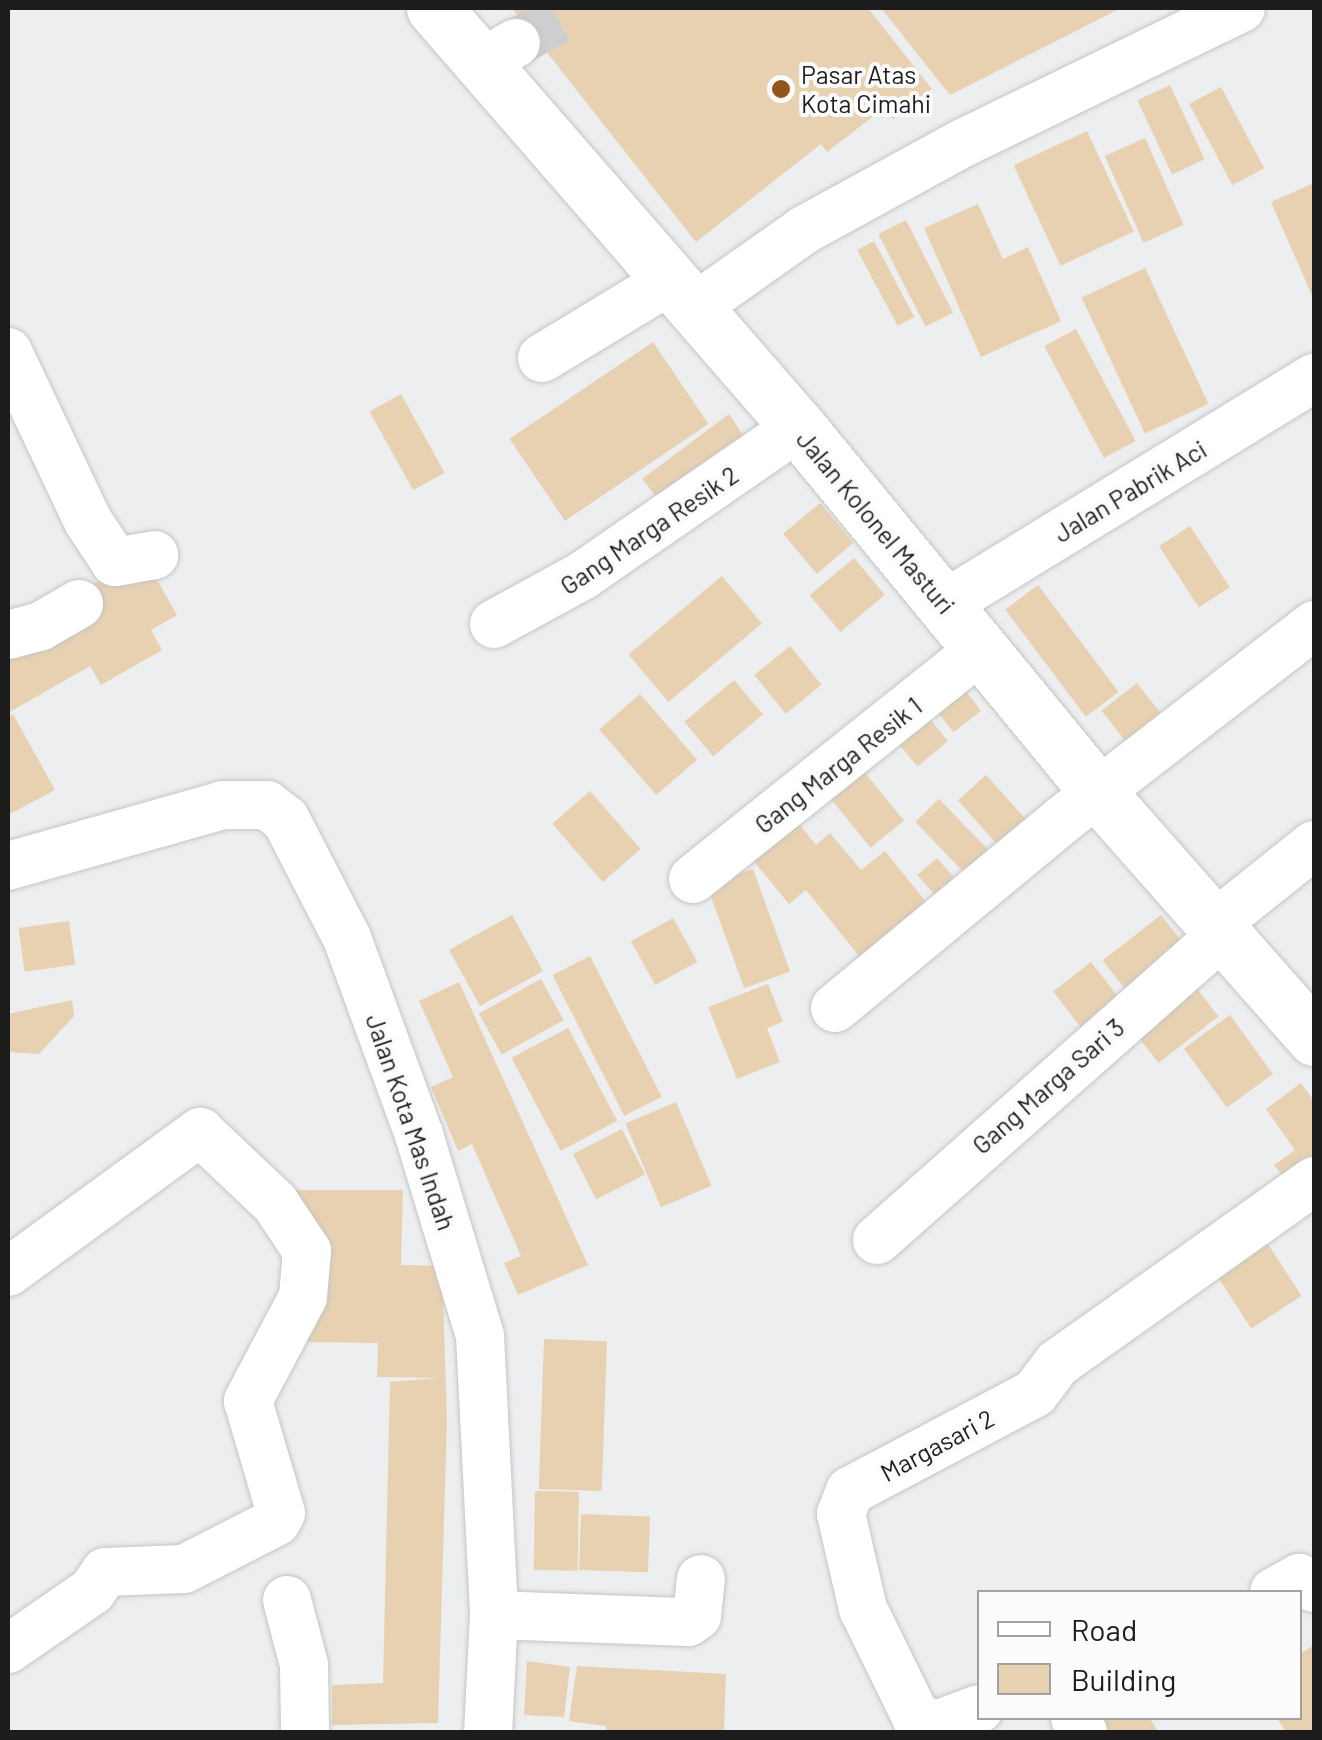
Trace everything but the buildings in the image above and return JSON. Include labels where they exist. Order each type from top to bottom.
[{"type":"main road","name":"Jalan Kolonel Masturi","points":[[434,8],[500,52],[683,293],[794,430],[945,604],[1214,938],[1310,1026]]},
{"type":"street","points":[[542,358],[683,293],[963,143],[1242,8]]},
{"type":"street","points":[[8,352],[88,521],[115,562],[154,555]]},
{"type":"street","name":"Jalan Pabrik Aci","points":[[945,604],[1314,378]]},
{"type":"street","name":"Gang Marga Resik 2","points":[[494,624],[596,568],[794,430]]},
{"type":"street","points":[[8,635],[79,604]]},
{"type":"street","points":[[835,1008],[1314,625]]},
{"type":"street","name":"Gang Marga Resik 1","points":[[693,879],[981,649]]},
{"type":"street","name":"Jalan Kota Mas Indah","points":[[8,866],[223,805],[267,805],[286,820],[353,956],[420,1135],[480,1336],[494,1615],[488,1732]]},
{"type":"street","name":"Gang Marga Sari 3","points":[[877,1240],[987,1136],[1314,845]]},
{"type":"street","points":[[8,1272],[200,1132],[275,1204],[306,1251],[303,1296],[248,1400],[281,1513],[276,1522],[184,1569],[104,1572],[92,1592],[8,1648]]},
{"type":"street","name":"Margasari 2","points":[[977,1710],[924,1724],[863,1609],[844,1502],[850,1490],[1035,1393],[1058,1364],[1314,1182]]},
{"type":"street","points":[[1278,1590],[1300,1578],[1314,1588]]},
{"type":"street","points":[[494,1615],[688,1622],[697,1616],[701,1579]]},
{"type":"street","points":[[287,1600],[304,1665],[305,1732]]},
{"type":"tunnel","points":[[516,43],[577,8]]},
{"type":"place","name":"Pasar Atas Kota Cimahi","points":[[781,89]]}]
